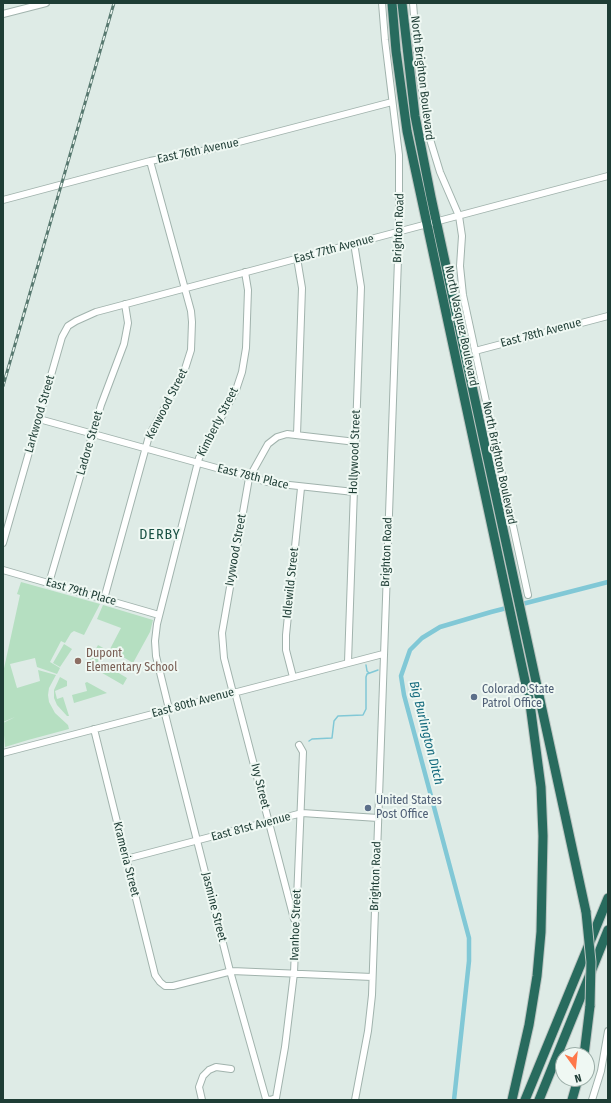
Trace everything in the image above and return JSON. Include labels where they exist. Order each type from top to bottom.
[{"type":"highway","name":"North Vasquez Boulevard","points":[[392,3],[403,104],[426,224],[530,704],[539,773],[544,885],[537,976],[529,1026],[512,1100]]},
{"type":"highway","name":"North Vasquez Boulevard","points":[[402,3],[415,116],[586,912],[591,962],[590,1006],[585,1047]]},
{"type":"highway","points":[[519,652],[530,650]]},
{"type":"highway","points":[[525,1100],[608,898]]},
{"type":"highway","points":[[539,1100],[608,930]]},
{"type":"highway","points":[[572,1100],[576,1087]]},
{"type":"street","points":[[3,14],[46,3]]},
{"type":"street","name":"Brighton Road","points":[[355,1100],[368,1030],[372,977],[399,232],[400,167],[382,3]]},
{"type":"street","name":"North Brighton Boulevard","points":[[414,3],[419,72],[431,147],[459,216],[462,236],[460,266],[461,286],[528,595]]},
{"type":"street","name":"East 76th Avenue","points":[[3,200],[150,161],[212,149],[392,102]]},
{"type":"street","name":"Kenwood Street","points":[[104,599],[151,430],[180,380],[189,357],[192,322],[150,161]]},
{"type":"street","name":"East 77th Avenue","points":[[107,309],[608,176]]},
{"type":"street","name":"Hollywood Street","points":[[348,662],[361,287],[354,243]]},
{"type":"street","points":[[297,258],[302,288],[297,435]]},
{"type":"street","name":"Kimberly Street","points":[[167,710],[155,647],[159,615],[198,463],[203,449],[236,390],[242,372],[246,348],[248,290],[245,272]]},
{"type":"street","name":"Ladore Street","points":[[49,583],[101,405],[127,335],[128,323],[125,304]]},
{"type":"street","name":"Larkwood Street","points":[[3,543],[64,331],[76,321],[107,309]]},
{"type":"street","name":"East 78th Avenue","points":[[475,351],[608,316]]},
{"type":"street","name":"East 78th Place","points":[[39,420],[271,484],[354,492]]},
{"type":"street","name":"Ivywood Street","points":[[234,692],[224,658],[222,633],[249,478],[268,444],[274,439],[284,435],[297,435],[356,442]]},
{"type":"street","name":"Idlewild Street","points":[[293,677],[286,650],[286,640],[301,488]]},
{"type":"street","name":"East 79th Place","points":[[3,570],[159,615]]},
{"type":"street","name":"East 80th Avenue","points":[[3,753],[383,654]]},
{"type":"street","name":"Ivy Street","points":[[234,692],[296,927]]},
{"type":"street","name":"Jasmine Street","points":[[167,710],[197,841],[230,971],[266,1099],[270,1100]]},
{"type":"street","name":"Krameria Street","points":[[94,729],[155,975],[165,986],[173,986],[230,971]]},
{"type":"street","name":"Ivanhoe Street","points":[[270,1100],[276,1098],[285,1047],[294,973],[298,862],[302,813],[303,752],[299,745]]},
{"type":"street","name":"East 81st Avenue","points":[[126,859],[302,813],[378,818]]},
{"type":"street","points":[[230,971],[372,977]]},
{"type":"street","points":[[592,1100],[601,1071],[608,1031]]},
{"type":"street","points":[[202,1100],[199,1085],[206,1072],[216,1067],[231,1068]]},
{"type":"green space","points":[[21,582],[100,604],[84,635],[74,631],[65,643],[61,641],[50,662],[60,668],[57,674],[37,667],[35,658],[10,664],[17,688],[40,681],[38,670],[56,675],[49,688],[49,702],[55,713],[68,725],[69,729],[5,747],[3,723],[15,717],[3,722],[3,673],[20,595],[17,594]]},
{"type":"green space","points":[[103,605],[153,620],[150,632],[133,663],[110,649],[121,628],[97,619]]},
{"type":"green space","points":[[64,644],[72,649],[60,667],[53,663]]},
{"type":"green space","points":[[98,645],[105,649],[94,669],[87,665]]},
{"type":"green space","points":[[102,663],[127,678],[123,685],[97,670]]},
{"type":"green space","points":[[60,677],[67,681],[67,686],[55,691],[57,699],[63,697],[69,716],[67,716],[57,705],[54,698],[54,690]]},
{"type":"green space","points":[[87,682],[107,693],[74,703],[72,695],[87,691],[85,683]]},
{"type":"waterway","name":"Big Burlington Ditch","points":[[454,1100],[469,961],[469,938],[404,695],[401,676],[410,650],[422,638],[440,627],[491,612],[608,582]]},
{"type":"waterway","points":[[366,665],[369,673]]},
{"type":"waterway","points":[[309,741],[312,739],[332,738],[334,721],[338,716],[363,715],[366,709],[366,677],[367,674],[378,670]]},
{"type":"railway","points":[[3,386],[114,3]]},
{"type":"place","name":"Dupont Elementary School","points":[[78,661]]},
{"type":"place","name":"Colorado State Patrol Office","points":[[474,697]]},
{"type":"place","name":"United States Post Office","points":[[368,808]]},
{"type":"district","name":"DERBY","points":[[160,535]]}]
